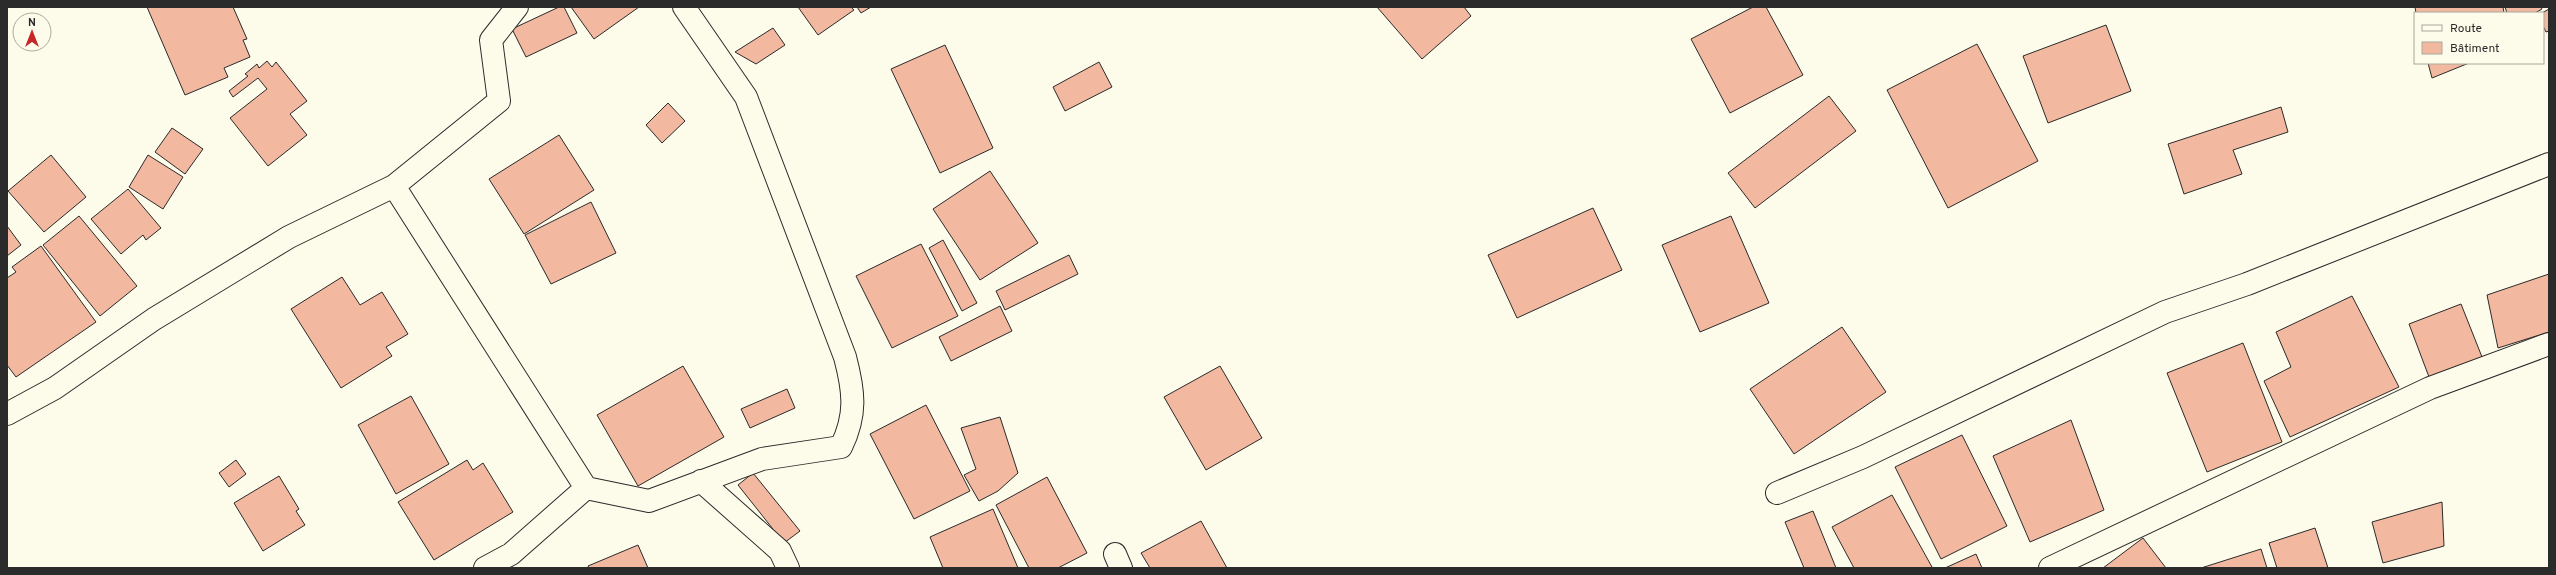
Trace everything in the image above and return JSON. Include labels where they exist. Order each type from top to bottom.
[{"type":"street","points":[[7,414],[54,388],[154,319],[289,237],[394,186],[499,101],[491,40],[517,7]]},
{"type":"street","points":[[394,186],[586,488],[649,501],[762,458],[841,447],[850,429],[853,407],[851,381],[845,357],[746,97],[684,7]]},
{"type":"street","points":[[1777,494],[1863,457],[2165,312],[2254,281],[2549,164]]},
{"type":"street","points":[[2050,568],[2430,388],[2549,344]]},
{"type":"street","points":[[701,481],[780,551],[788,568]]},
{"type":"street","points":[[485,568],[511,554],[586,488]]},
{"type":"building","points":[[147,7],[233,7],[247,39],[243,40],[250,57],[224,68],[228,77],[185,95]]},
{"type":"building","points":[[559,7],[564,7],[577,33],[526,57],[512,29]]},
{"type":"building","points":[[571,7],[639,7],[594,39]]},
{"type":"building","points":[[798,7],[851,7],[854,10],[818,35]]},
{"type":"building","points":[[857,7],[871,7],[861,13]]},
{"type":"building","points":[[1377,7],[1464,7],[1471,16],[1422,59]]},
{"type":"building","points":[[1753,7],[1766,7],[1803,75],[1730,113],[1691,39]]},
{"type":"building","points":[[2415,7],[2503,7],[2504,12],[2416,12]]},
{"type":"building","points":[[2505,7],[2541,7],[2542,9],[2537,12],[2507,12]]},
{"type":"building","points":[[2549,9],[2549,31],[2546,32],[2544,28],[2544,12]]},
{"type":"building","points":[[2106,25],[2131,91],[2048,123],[2023,56]]},
{"type":"building","points":[[773,28],[785,45],[756,64],[735,52]]},
{"type":"building","points":[[1977,44],[2038,161],[1948,208],[1887,90]]},
{"type":"building","points":[[945,45],[993,148],[940,173],[891,69]]},
{"type":"building","points":[[267,61],[272,67],[276,62],[307,101],[290,114],[307,135],[268,166],[230,118],[267,89],[258,78],[233,97],[229,91],[248,76],[245,74],[257,64],[259,68]]},
{"type":"building","points":[[1099,62],[1112,87],[1065,111],[1053,87]]},
{"type":"building","points":[[2428,64],[2467,64],[2432,78]]},
{"type":"building","points":[[1829,96],[1856,131],[1755,208],[1728,173]]},
{"type":"building","points":[[668,103],[685,121],[662,143],[646,125]]},
{"type":"building","points":[[2281,107],[2288,132],[2233,150],[2242,174],[2184,194],[2168,144]]},
{"type":"building","points":[[172,128],[203,149],[185,174],[155,152]]},
{"type":"building","points":[[559,135],[594,190],[524,234],[489,179]]},
{"type":"building","points":[[51,155],[86,197],[44,232],[8,191]]},
{"type":"building","points":[[148,155],[183,177],[163,209],[129,187]]},
{"type":"building","points":[[990,171],[1038,243],[980,280],[933,209]]},
{"type":"building","points":[[128,189],[161,228],[146,240],[143,235],[121,254],[91,219]]},
{"type":"building","points":[[591,202],[616,253],[551,284],[525,235]]},
{"type":"building","points":[[1593,208],[1622,270],[1517,318],[1488,255]]},
{"type":"building","points":[[79,216],[137,286],[100,316],[43,245]]},
{"type":"building","points":[[1731,216],[1769,303],[1700,332],[1662,245]]},
{"type":"building","points":[[7,226],[21,245],[7,256]]},
{"type":"building","points":[[943,240],[977,303],[962,311],[929,248]]},
{"type":"building","points":[[921,244],[958,316],[892,348],[856,276]]},
{"type":"building","points":[[41,246],[96,322],[16,377],[7,365],[7,278],[16,272],[12,267]]},
{"type":"building","points":[[1069,255],[1078,274],[1005,310],[996,291]]},
{"type":"building","points":[[2549,274],[2549,332],[2498,348],[2487,295]]},
{"type":"building","points":[[342,277],[360,305],[382,292],[408,334],[386,347],[392,356],[341,388],[291,309]]},
{"type":"building","points":[[2352,296],[2399,387],[2290,437],[2264,381],[2291,367],[2276,332]]},
{"type":"building","points":[[2461,304],[2482,357],[2429,377],[2409,324]]},
{"type":"building","points":[[1000,306],[1012,331],[951,361],[939,337]]},
{"type":"building","points":[[1842,327],[1886,392],[1794,454],[1750,389]]},
{"type":"building","points":[[2243,343],[2282,442],[2207,472],[2167,373]]},
{"type":"building","points":[[683,366],[724,437],[638,486],[597,415]]},
{"type":"building","points":[[1220,366],[1262,438],[1206,470],[1164,397]]},
{"type":"building","points":[[787,389],[795,408],[750,428],[741,409]]},
{"type":"building","points":[[411,396],[449,464],[396,494],[358,425]]},
{"type":"building","points":[[926,405],[970,491],[914,519],[870,434]]},
{"type":"building","points":[[1000,417],[1018,473],[998,491],[979,501],[964,475],[976,469],[961,428]]},
{"type":"building","points":[[2071,420],[2104,510],[2030,542],[1993,456]]},
{"type":"building","points":[[1962,435],[2007,526],[1941,559],[1895,467]]},
{"type":"building","points":[[236,460],[246,474],[229,487],[219,473]]},
{"type":"building","points":[[467,460],[473,470],[483,463],[513,512],[434,560],[398,502]]},
{"type":"building","points":[[753,473],[800,531],[784,543],[738,485]]},
{"type":"building","points":[[279,476],[299,509],[296,511],[305,525],[263,551],[234,503]]},
{"type":"building","points":[[1047,477],[1087,553],[1058,568],[1029,568],[996,505]]},
{"type":"building","points":[[1892,495],[1932,567],[1854,568],[1832,527]]},
{"type":"building","points":[[2442,502],[2444,546],[2383,563],[2372,522]]},
{"type":"building","points":[[993,509],[1018,568],[943,568],[930,537]]},
{"type":"building","points":[[1813,511],[1836,568],[1804,568],[1785,522]]},
{"type":"building","points":[[1201,521],[1227,568],[1150,568],[1141,553]]},
{"type":"building","points":[[2315,528],[2328,568],[2277,568],[2269,543]]},
{"type":"building","points":[[2143,538],[2166,568],[2103,568]]},
{"type":"building","points":[[638,545],[648,568],[589,568],[588,566]]},
{"type":"building","points":[[2261,549],[2267,568],[2201,568]]},
{"type":"building","points":[[1976,554],[1982,568],[1945,568]]}]
